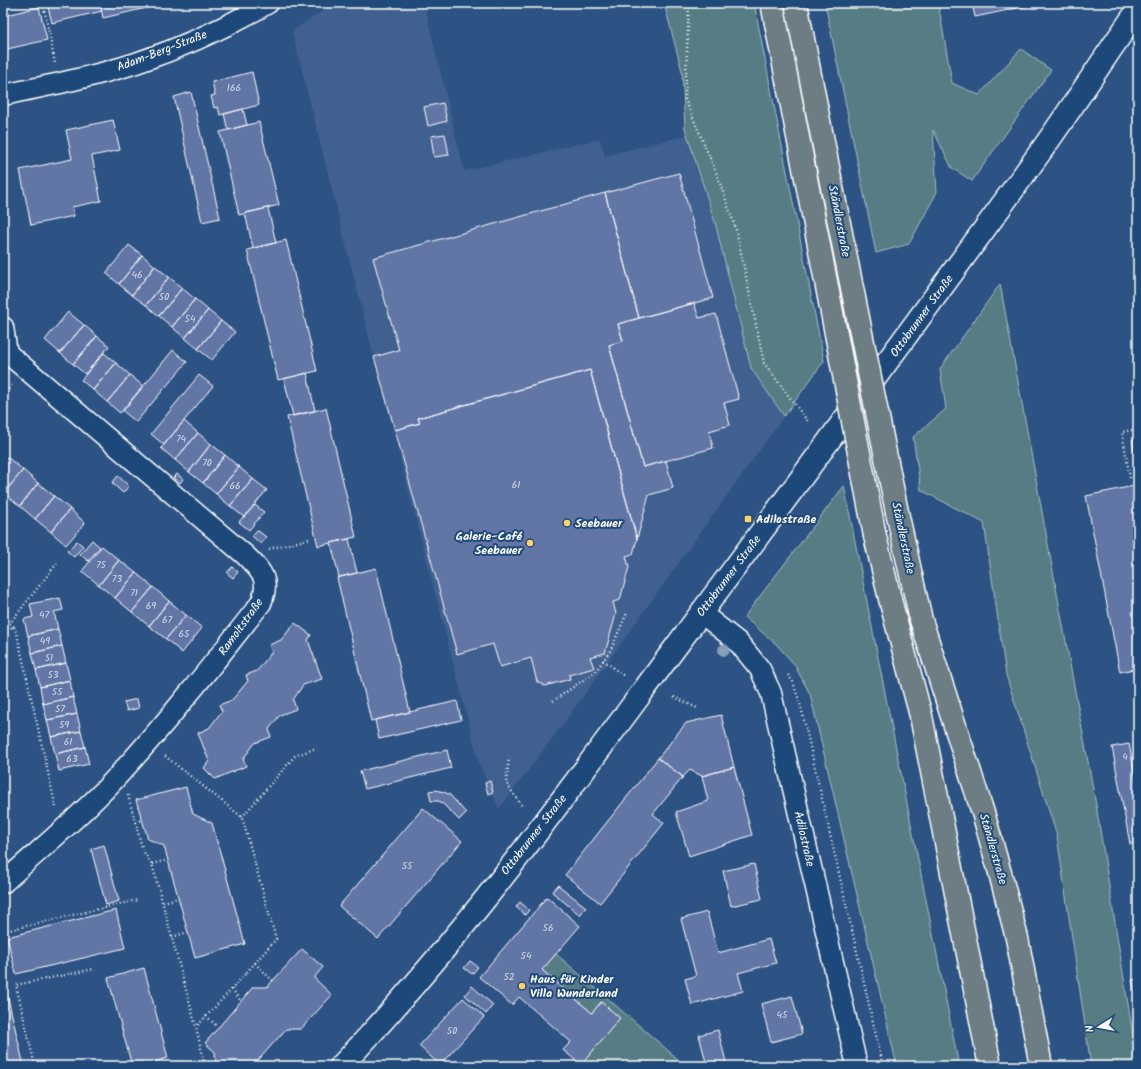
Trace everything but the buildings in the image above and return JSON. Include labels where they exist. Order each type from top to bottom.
[{"type":"highway","name":"Ständlerstraße","points":[[772,3],[875,536],[921,716],[990,1066]]},
{"type":"highway","name":"Ständlerstraße","points":[[796,3],[897,512],[921,620],[984,816],[1000,873],[1017,938],[1041,1066]]},
{"type":"main road","name":"Ottobrunner Straße","points":[[340,1066],[365,1041],[433,963],[519,855],[606,741],[892,357],[1035,160],[1138,10]]},
{"type":"street","name":"Adam-Berg-Straße","points":[[3,95],[59,83],[141,61],[189,42],[248,15],[268,3]]},
{"type":"street","points":[[3,327],[5,356]]},
{"type":"street","name":"Ramoltstraße","points":[[3,883],[110,785],[200,681],[261,603],[264,596],[265,580],[262,572],[245,555],[5,356]]},
{"type":"street","name":"Adilostraße","points":[[701,613],[738,642],[760,669],[771,693],[857,1066]]},
{"type":"path","points":[[43,3],[59,83]]},
{"type":"path","points":[[689,3],[685,99],[716,172],[736,229],[764,363],[809,422]]},
{"type":"path","points":[[1130,478],[1122,432],[1138,429]]},
{"type":"path","points":[[296,542],[309,539]]},
{"type":"path","points":[[58,562],[10,623],[14,627],[17,634],[57,811],[67,825]]},
{"type":"path","points":[[553,701],[595,672],[610,650],[628,613]]},
{"type":"path","points":[[3,630],[14,627]]},
{"type":"path","points":[[603,660],[624,676]]},
{"type":"path","points":[[674,697],[697,708]]},
{"type":"path","points":[[146,743],[242,817],[276,939],[196,1027]]},
{"type":"path","points":[[242,817],[295,756],[316,748]]},
{"type":"path","points":[[509,757],[506,783],[522,806]]},
{"type":"path","points":[[128,796],[143,851],[152,864],[163,902],[205,1066]]},
{"type":"path","points":[[136,822],[142,820]]},
{"type":"path","points":[[152,864],[168,860]]},
{"type":"path","points":[[163,902],[178,898]]},
{"type":"path","points":[[3,932],[137,900]]},
{"type":"path","points":[[172,937],[188,932]]},
{"type":"path","points":[[255,963],[272,982]]},
{"type":"path","points":[[35,1066],[16,985],[94,969]]},
{"type":"path","points":[[232,989],[240,1000]]},
{"type":"path","points":[[206,1016],[218,1027]]},
{"type":"shaded area","name":"Seebauer","points":[[335,3],[424,3],[464,171],[600,139],[605,156],[687,135],[715,222],[751,368],[784,416],[561,727],[499,809],[480,766],[374,357],[292,31]]},
{"type":"green space","points":[[664,3],[754,3],[824,361],[784,416],[751,368],[715,222],[685,128],[682,71]]},
{"type":"green space","points":[[825,3],[938,3],[952,83],[979,95],[1021,49],[1051,70],[972,181],[952,168],[933,130],[937,192],[909,244],[876,253]]},
{"type":"green space","points":[[1000,284],[1096,805],[1138,1066],[1091,1066],[1057,836],[1006,675],[984,523],[921,490],[913,437],[946,409],[940,369]]},
{"type":"green space","points":[[844,486],[959,1066],[897,1066],[810,694],[794,664],[776,644],[744,617]]},
{"type":"green space","points":[[556,954],[686,1066],[580,1066],[620,1018],[601,1002],[592,1013],[542,970]]},
{"type":"place","name":"Adilostraße","points":[[748,519]]},
{"type":"place","name":"Seebauer","points":[[567,523]]},
{"type":"place","name":"Galerie-Café Seebauer","points":[[530,543]]},
{"type":"place","name":"Haus für Kinder Villa Wunderland","points":[[522,986]]}]
